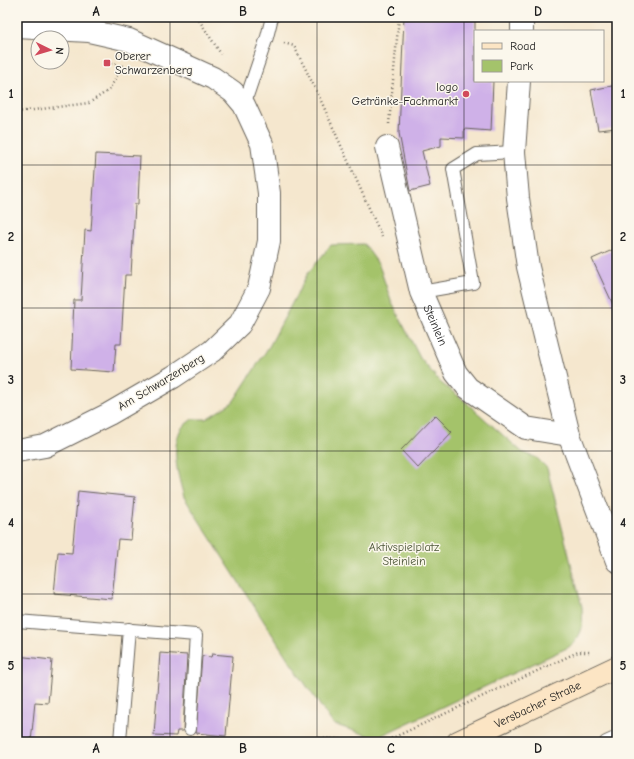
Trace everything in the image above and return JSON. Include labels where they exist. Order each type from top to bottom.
[{"type":"main road","name":"Versbacher Straße","points":[[458,742],[617,667]]},
{"type":"street","points":[[522,17],[522,30]]},
{"type":"street","name":"Am Schwarzenberg","points":[[17,27],[89,31],[130,40],[213,78],[233,92],[244,105],[262,144],[269,193],[269,242],[259,288],[240,324],[212,351],[173,377],[109,414],[45,446],[17,451]]},
{"type":"street","points":[[518,82],[514,152],[518,198],[528,267],[569,435],[617,561]]},
{"type":"street","name":"Steinlein","points":[[387,147],[421,292],[456,373],[468,388],[526,428],[569,435]]},
{"type":"lane","points":[[244,105],[267,37],[272,17]]},
{"type":"lane","points":[[421,292],[473,283],[453,170],[477,154],[514,152]]},
{"type":"lane","points":[[17,621],[196,635],[190,729]]},
{"type":"lane","points":[[120,741],[129,629]]},
{"type":"lane","points":[[606,742],[617,737]]},
{"type":"path","points":[[198,17],[223,57],[213,78]]},
{"type":"path","points":[[387,147],[399,17]]},
{"type":"path","points":[[17,112],[89,103],[109,90],[124,64],[130,40]]},
{"type":"path","points":[[294,46],[318,94]]},
{"type":"path","points":[[384,742],[578,652],[594,652]]},
{"type":"path","points":[[304,742],[318,738],[351,740],[352,742]]},
{"type":"green space","name":"Aktivspielplatz Steinlein","points":[[364,244],[379,265],[391,301],[420,358],[441,383],[461,398],[522,452],[537,458],[547,468],[582,607],[582,629],[578,638],[569,647],[376,738],[333,724],[288,659],[184,497],[176,464],[177,439],[181,429],[192,419],[206,419],[233,402],[270,345],[308,273],[331,245]]},
{"type":"building","points":[[404,17],[475,17],[474,82],[493,82],[491,131],[464,129],[464,138],[441,137],[441,146],[422,151],[430,186],[410,191],[399,133]]},
{"type":"building","points":[[617,85],[617,128],[598,130],[591,90]]},
{"type":"building","points":[[96,154],[140,156],[138,204],[135,204],[131,275],[125,275],[121,344],[116,344],[114,372],[71,369],[74,300],[81,300],[85,230],[91,231]]},
{"type":"building","points":[[617,248],[617,313],[592,259]]},
{"type":"building","points":[[435,415],[452,432],[418,468],[401,450]]},
{"type":"building","points":[[78,491],[135,497],[131,540],[118,539],[112,599],[54,594],[58,552],[72,553]]},
{"type":"building","points":[[160,653],[187,655],[183,731],[177,731],[176,736],[154,735]]},
{"type":"building","points":[[212,654],[233,656],[226,736],[196,733],[202,656],[211,657]]},
{"type":"building","points":[[17,656],[52,660],[48,703],[35,702],[31,742],[17,742]]},
{"type":"place","name":"Oberer Schwarzenberg","points":[[107,63]]},
{"type":"place","name":"logo Getränke-Fachmarkt","points":[[466,94]]}]
